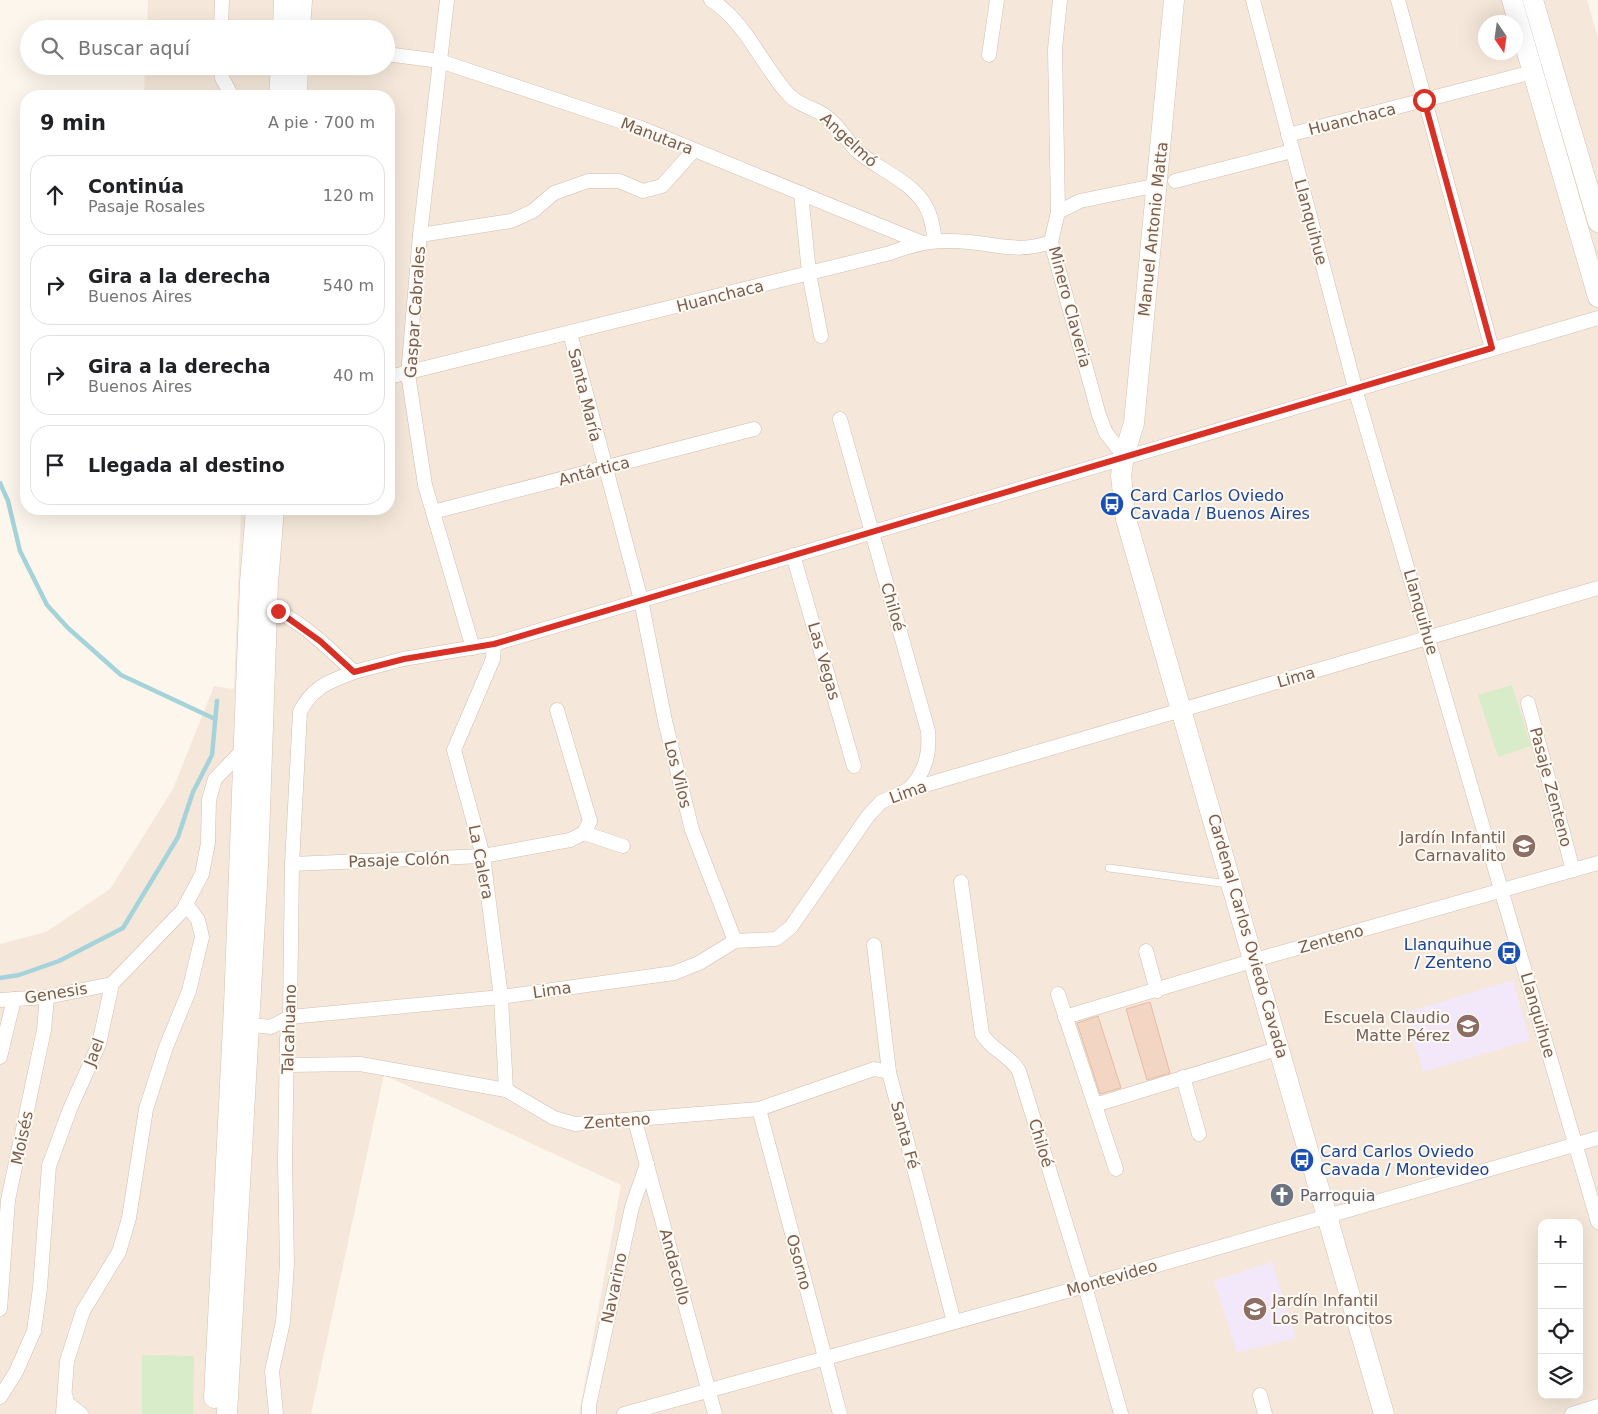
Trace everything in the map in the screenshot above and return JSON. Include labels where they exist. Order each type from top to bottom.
[{"type":"main road","points":[[283,20],[284,0]]},
{"type":"main road","points":[[301,20],[302,0]]},
{"type":"main road","name":"Manuel Antonio Matta","points":[[1124,456],[1134,423],[1166,183],[1174,0]]},
{"type":"main road","points":[[1512,0],[1598,297]]},
{"type":"main road","points":[[1534,0],[1598,222]]},
{"type":"main road","points":[[279,90],[280,75]]},
{"type":"main road","points":[[297,90],[298,75]]},
{"type":"main road","name":"Cardenal Carlos Oviedo Cavada","points":[[1124,456],[1122,496],[1126,519],[1329,1215],[1384,1414]]},
{"type":"main road","points":[[241,1024],[258,866],[259,606],[256,515]]},
{"type":"main road","points":[[227,1414],[229,1255],[241,1024],[243,750],[259,606],[273,515]]},
{"type":"main road","points":[[214,1414],[229,1255]]},
{"type":"street","points":[[221,20],[222,0]]},
{"type":"street","name":"Gaspar Cabrales","points":[[447,0],[420,235],[408,374],[425,485],[473,648]]},
{"type":"street","points":[[988,55],[997,0]]},
{"type":"street","name":"Minero Claveria","points":[[1060,0],[1056,49],[1058,212],[1052,242],[1099,415],[1106,433],[1124,456]]},
{"type":"street","name":"Llanquihue","points":[[1253,0],[1356,388],[1598,1222]]},
{"type":"street","points":[[1398,0],[1492,348]]},
{"type":"street","name":"Angelmó","points":[[714,1],[729,13],[795,101],[827,117],[856,150],[883,171],[901,180],[914,191],[925,204],[930,215],[935,241]]},
{"type":"street","name":"Manutara","points":[[395,55],[440,61],[641,128],[920,242]]},
{"type":"street","name":"Huanchaca","points":[[1288,135],[1533,72]]},
{"type":"street","points":[[222,75],[229,90]]},
{"type":"street","points":[[420,235],[511,221],[533,211],[554,193],[588,181],[619,181],[643,191],[662,186],[694,150]]},
{"type":"street","name":"Huanchaca","points":[[1058,212],[1080,201],[1166,183],[1292,151]]},
{"type":"street","points":[[800,193],[809,273],[821,336]]},
{"type":"street","name":"Huanchaca","points":[[395,376],[890,253],[920,242],[970,242],[1021,249],[1035,248],[1052,242]]},
{"type":"street","name":"Talcahuano","points":[[276,1414],[272,1371],[283,1322],[288,1264],[285,1162],[287,1039],[290,1016],[292,864],[300,712],[308,697],[322,685],[354,672],[404,659],[494,644],[1124,456],[1598,318]]},
{"type":"street","name":"Santa María","points":[[570,333],[604,468],[641,600]]},
{"type":"street","name":"Chiloé","points":[[840,419],[928,731],[930,745],[924,768],[919,779],[908,790]]},
{"type":"street","name":"Antártica","points":[[433,512],[754,429]]},
{"type":"street","name":"Las Vegas","points":[[793,555],[854,766]]},
{"type":"street","name":"Lima","points":[[271,1027],[290,1016],[500,997],[674,973],[699,963],[735,941],[776,939],[791,927],[868,816],[881,802],[908,790],[1598,588]]},
{"type":"street","name":"Los Vilos","points":[[641,600],[665,721],[692,830],[735,941]]},
{"type":"street","points":[[259,606],[278,611],[320,641],[354,672]]},
{"type":"street","name":"La Calera","points":[[494,644],[493,659],[454,750],[483,856],[500,997],[506,1090]]},
{"type":"street","name":"Pasaje Zenteno","points":[[1528,703],[1573,870]]},
{"type":"street","points":[[557,710],[590,821],[584,833],[622,846]]},
{"type":"street","points":[[112,984],[154,942],[186,904],[202,874],[208,843],[209,800],[215,779],[243,750]]},
{"type":"street","name":"Pasaje Colón","points":[[292,864],[483,856],[570,840],[584,833]]},
{"type":"street","name":"Zenteno","points":[[1066,1017],[1255,960],[1598,863]]},
{"type":"street","name":"Chiloé","points":[[961,882],[982,1034],[988,1044],[1012,1060],[1019,1071],[1085,1286],[1121,1414]]},
{"type":"street","points":[[63,1414],[66,1397],[67,1361],[83,1311],[119,1252],[129,1218],[146,1109],[166,1046],[189,991],[202,937],[198,920],[186,904]]},
{"type":"street","name":"Santa Fé","points":[[874,945],[889,1072],[954,1322]]},
{"type":"street","points":[[1146,951],[1157,991]]},
{"type":"street","name":"Genesis","points":[[7,1000],[47,997],[112,984]]},
{"type":"street","name":"Jael","points":[[3,1388],[34,1331],[40,1288],[49,1166],[70,1109],[99,1044],[112,984]]},
{"type":"street","points":[[1058,994],[1116,1169]]},
{"type":"street","name":"Moisés","points":[[0,1309],[8,1200],[44,1030],[47,997]]},
{"type":"street","points":[[0,1057],[7,1000]]},
{"type":"street","points":[[241,1024],[271,1027],[287,1039]]},
{"type":"street","points":[[1095,1105],[1280,1048]]},
{"type":"street","name":"Zenteno","points":[[288,1065],[360,1064],[506,1090],[554,1118],[574,1124],[635,1121],[759,1110],[874,1069],[889,1072]]},
{"type":"street","points":[[1183,1077],[1199,1134]]},
{"type":"street","name":"Osorno","points":[[759,1110],[840,1414]]},
{"type":"street","name":"Andacollo","points":[[635,1121],[715,1414]]},
{"type":"street","name":"Montevideo","points":[[624,1414],[1085,1286],[1598,1138]]},
{"type":"street","name":"Navarino","points":[[589,1414],[588,1405],[632,1206],[647,1164]]},
{"type":"street","points":[[1260,1395],[1266,1414]]},
{"type":"street","points":[[66,1397],[66,1402],[81,1414]]},
{"type":"street","points":[[1572,1414],[1598,1406]]},
{"type":"lane","points":[[1109,868],[1233,885]]},
{"type":"shaded area","points":[[148,0],[1587,0],[1598,38],[1598,1414],[579,1414],[621,1185],[384,1075],[311,1414],[0,1414],[0,944],[46,932],[110,889],[173,789],[214,686],[234,689],[241,515],[395,515],[395,90],[144,90],[145,75],[395,75],[395,20],[147,20]]},
{"type":"shaded area","name":"Escuela Claudio Matte Pérez","points":[[1513,980],[1530,1040],[1423,1072],[1405,1013]]},
{"type":"shaded area","name":"Jardín Infantil Los Patroncitos","points":[[1272,1262],[1296,1338],[1237,1353],[1214,1281]]},
{"type":"green space","points":[[1512,685],[1531,746],[1498,757],[1478,695]]},
{"type":"green space","points":[[142,1355],[194,1356],[193,1414],[142,1414]]},
{"type":"building","points":[[1150,1002],[1170,1073],[1147,1080],[1126,1009]]},
{"type":"building","points":[[1098,1016],[1121,1088],[1100,1094],[1077,1023]]},
{"type":"waterway","points":[[0,483],[8,501],[20,551],[47,605],[68,628],[121,675],[215,719]]},
{"type":"waterway","points":[[0,978],[19,975],[59,961],[123,928],[178,837],[193,792],[212,755],[217,701]]},
{"type":"place","name":"Card Carlos Oviedo Cavada / Buenos Aires","points":[[1112,504]]},
{"type":"place","name":"Jardín Infantil Carnavalito","points":[[1524,846]]},
{"type":"place","name":"Llanquihue / Zenteno","points":[[1509,953]]},
{"type":"place","name":"Escuela Claudio Matte Pérez","points":[[1468,1026]]},
{"type":"place","name":"Card Carlos Oviedo Cavada / Montevideo","points":[[1302,1160]]},
{"type":"place","name":"Parroquia","points":[[1282,1195]]},
{"type":"place","name":"Jardín Infantil Los Patroncitos","points":[[1255,1309]]},
{"type":"route","points":[[278,611],[320,641],[354,672],[404,659],[494,644],[1492,348],[1424,100]]}]
